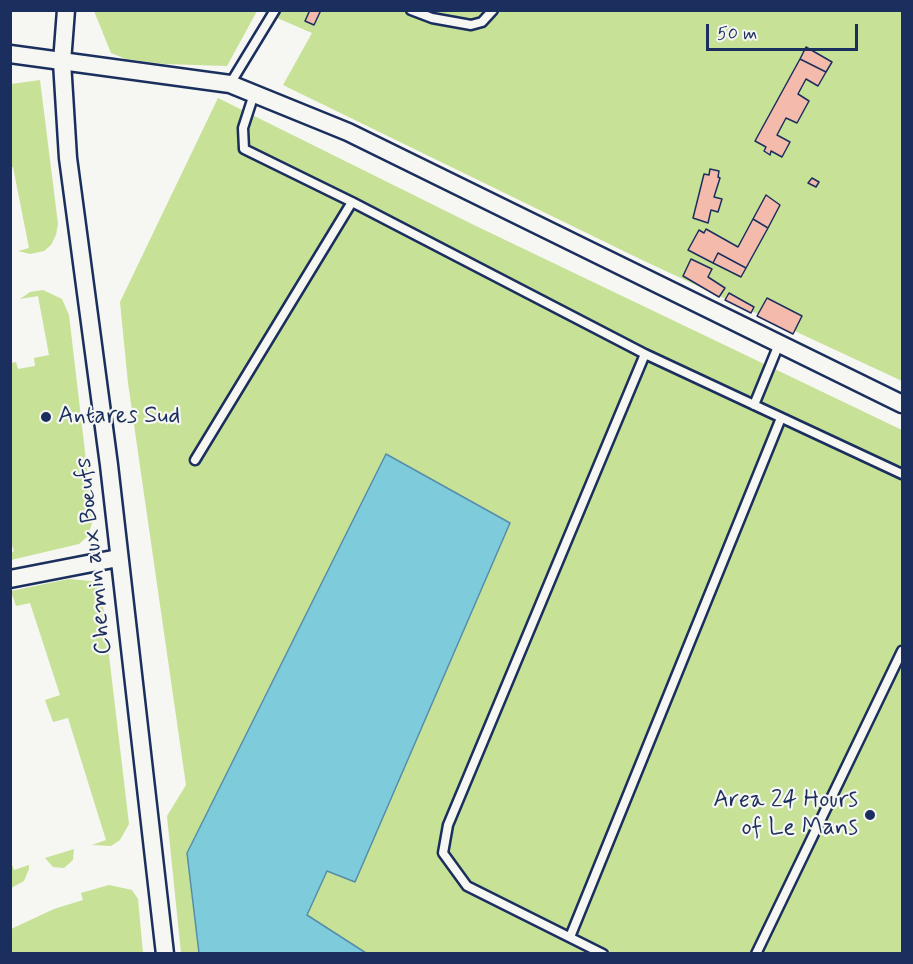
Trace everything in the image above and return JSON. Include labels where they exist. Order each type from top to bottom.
[{"type":"street","name":"Chemin aux Bœufs","points":[[66,10],[62,62],[68,158],[109,465],[165,954]]},
{"type":"street","points":[[10,54],[230,84],[348,132],[903,404]]},
{"type":"street","points":[[10,579],[118,558]]},
{"type":"lane","points":[[230,84],[275,10]]},
{"type":"lane","points":[[411,10],[432,18],[471,25],[482,22],[493,10]]},
{"type":"lane","points":[[254,94],[243,128],[244,149],[352,202],[645,354],[903,474]]},
{"type":"lane","points":[[195,460],[352,202]]},
{"type":"lane","points":[[754,405],[779,344]]},
{"type":"lane","points":[[603,954],[467,886],[443,853],[447,825],[645,354]]},
{"type":"lane","points":[[570,937],[782,418]]},
{"type":"lane","points":[[756,954],[903,651]]},
{"type":"green space","points":[[94,10],[257,11],[227,66],[164,64],[126,59],[111,53]]},
{"type":"green space","points":[[261,11],[902,11],[902,381],[642,260],[283,85],[312,33]]},
{"type":"green space","points":[[40,80],[58,224],[51,245],[44,251],[30,254],[18,251],[29,248],[13,167],[11,167],[11,84]]},
{"type":"green space","points":[[218,98],[476,226],[902,430],[902,953],[366,953],[307,915],[327,870],[355,881],[510,524],[386,455],[187,853],[199,953],[181,953],[167,816],[186,785],[128,383],[120,302]]},
{"type":"green space","points":[[43,290],[62,299],[69,315],[93,520],[88,536],[79,544],[11,560],[11,553],[14,551],[10,540],[11,363],[16,362],[18,369],[35,366],[34,358],[49,355],[38,296],[20,299],[30,292]]},
{"type":"green space","points":[[69,579],[91,581],[101,588],[129,824],[120,840],[111,846],[92,845],[106,840],[68,718],[53,722],[45,700],[60,695],[30,603],[16,606],[11,591]]},
{"type":"green space","points":[[74,849],[73,860],[64,868],[53,867],[45,858]]},
{"type":"green space","points":[[10,859],[14,870],[29,865],[24,881],[11,888]]},
{"type":"green space","points":[[109,885],[132,890],[138,899],[143,953],[11,953],[11,929],[54,909],[83,900],[81,893]]},
{"type":"water","points":[[386,454],[510,523],[355,882],[327,871],[307,915],[366,953],[199,953],[187,853]]},
{"type":"building","points":[[310,10],[321,10],[314,25],[305,21]]},
{"type":"building","points":[[806,47],[832,62],[826,72],[800,59]]},
{"type":"building","points":[[800,59],[826,72],[818,86],[806,79],[798,94],[809,101],[797,123],[786,118],[777,135],[790,142],[782,157],[771,151],[770,155],[764,151],[766,147],[755,141]]},
{"type":"building","points":[[710,169],[719,171],[718,177],[720,178],[714,197],[722,199],[718,212],[711,210],[708,223],[693,218],[704,174],[709,175]]},
{"type":"building","points":[[812,178],[819,182],[816,187],[808,183]]},
{"type":"building","points":[[766,195],[780,205],[768,228],[753,219]]},
{"type":"building","points":[[753,219],[768,228],[746,268],[718,253],[713,263],[688,250],[699,230],[704,233],[706,229],[738,247]]},
{"type":"building","points":[[718,253],[746,268],[741,277],[713,263]]},
{"type":"building","points":[[691,259],[712,269],[708,277],[725,288],[719,297],[683,276]]},
{"type":"building","points":[[729,293],[754,307],[751,313],[725,300]]},
{"type":"building","points":[[767,298],[802,316],[793,334],[757,316]]},
{"type":"place","name":"Antares Sud","points":[[46,417]]},
{"type":"place","name":"Area 24 Hours of Le Mans","points":[[870,815]]}]
